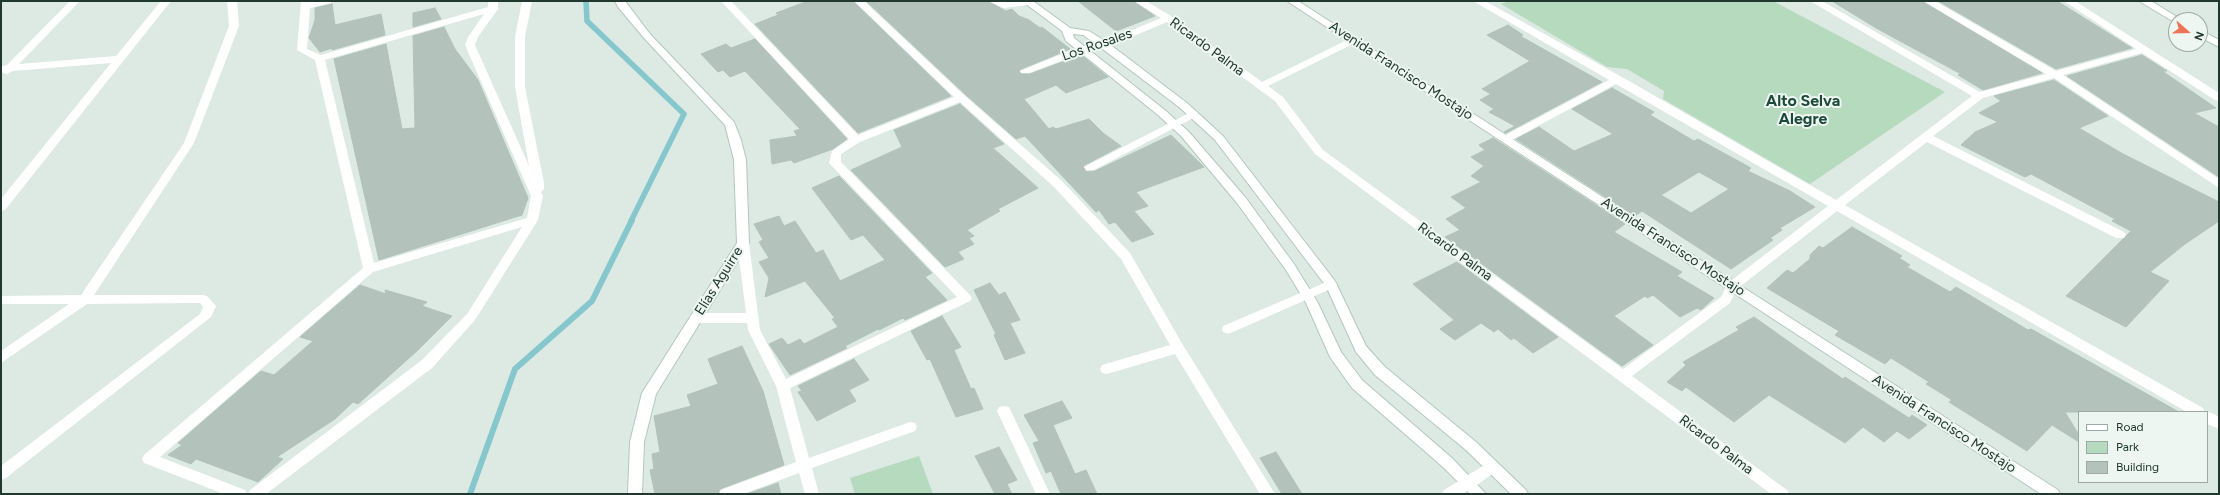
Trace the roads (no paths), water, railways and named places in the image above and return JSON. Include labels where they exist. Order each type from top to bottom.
[{"type":"street","points":[[1,77],[5,69],[75,1]]},
{"type":"street","points":[[1,207],[166,1]]},
{"type":"street","points":[[1,358],[84,300],[189,144],[234,26],[232,1]]},
{"type":"street","points":[[328,1],[306,4],[302,50],[320,58],[493,5]]},
{"type":"street","points":[[255,494],[427,364],[471,317],[532,220],[538,183],[520,87],[520,37],[527,1]]},
{"type":"street","name":"Elías Aguirre","points":[[620,1],[621,5],[647,36],[730,124],[736,140],[740,160],[743,243],[649,393],[637,442],[635,494]]},
{"type":"street","points":[[726,1],[856,140]]},
{"type":"street","points":[[859,1],[961,98],[1058,184],[1126,256],[1178,348],[1268,494]]},
{"type":"street","points":[[993,1],[1004,5],[1027,2],[1067,30],[1086,33],[1104,45],[1193,114],[1219,138],[1331,284],[1361,349],[1380,371],[1471,446],[1491,467],[1521,494]]},
{"type":"street","name":"Ricardo Palma","points":[[1139,1],[1168,18],[1279,99],[1319,152],[1782,494]]},
{"type":"street","name":"Avenida Francisco Mostajo","points":[[1292,1],[2053,494]]},
{"type":"street","points":[[1815,1],[1979,96]]},
{"type":"street","points":[[1928,1],[2056,75],[2219,184]]},
{"type":"street","points":[[2069,1],[2219,98]]},
{"type":"street","points":[[2144,1],[2168,15]]},
{"type":"street","points":[[1486,2],[2196,411]]},
{"type":"street","points":[[493,5],[473,36],[470,45],[537,196]]},
{"type":"street","name":"Los Rosales","points":[[1025,71],[1083,49],[1104,45],[1168,18]]},
{"type":"street","points":[[1067,30],[1069,39],[1185,134],[1241,200],[1290,267],[1306,294],[1335,354],[1357,384],[1448,463],[1479,494]]},
{"type":"street","points":[[2208,38],[2219,44]]},
{"type":"street","points":[[1261,86],[1354,40]]},
{"type":"street","points":[[1623,376],[1726,300],[1732,286],[1979,96],[2145,49]]},
{"type":"street","points":[[320,58],[369,269]]},
{"type":"street","points":[[5,69],[120,59]]},
{"type":"street","points":[[1506,139],[1618,79]]},
{"type":"street","points":[[783,386],[966,298],[835,163],[836,153],[856,140],[961,98]]},
{"type":"street","points":[[1090,167],[1193,114]]},
{"type":"street","points":[[1926,136],[2120,235]]},
{"type":"street","points":[[240,494],[149,459],[369,269],[532,220]]},
{"type":"street","points":[[743,243],[754,330],[783,386],[812,494]]},
{"type":"street","points":[[1228,329],[1331,284]]},
{"type":"street","points":[[1,300],[203,299],[210,306],[205,317],[1,474]]},
{"type":"street","points":[[696,318],[752,318]]},
{"type":"street","points":[[1107,369],[1178,348]]},
{"type":"street","points":[[1004,411],[1043,494]]},
{"type":"street","points":[[2208,418],[2219,424]]},
{"type":"street","points":[[726,494],[910,427]]},
{"type":"street","points":[[1449,494],[1468,484],[1491,467]]},
{"type":"waterway","points":[[586,1],[587,21],[684,114],[631,221]]},
{"type":"waterway","points":[[470,494],[515,369],[592,301],[632,220]]},
{"type":"district","name":"Alto Selva Alegre","points":[[1803,110]]}]
